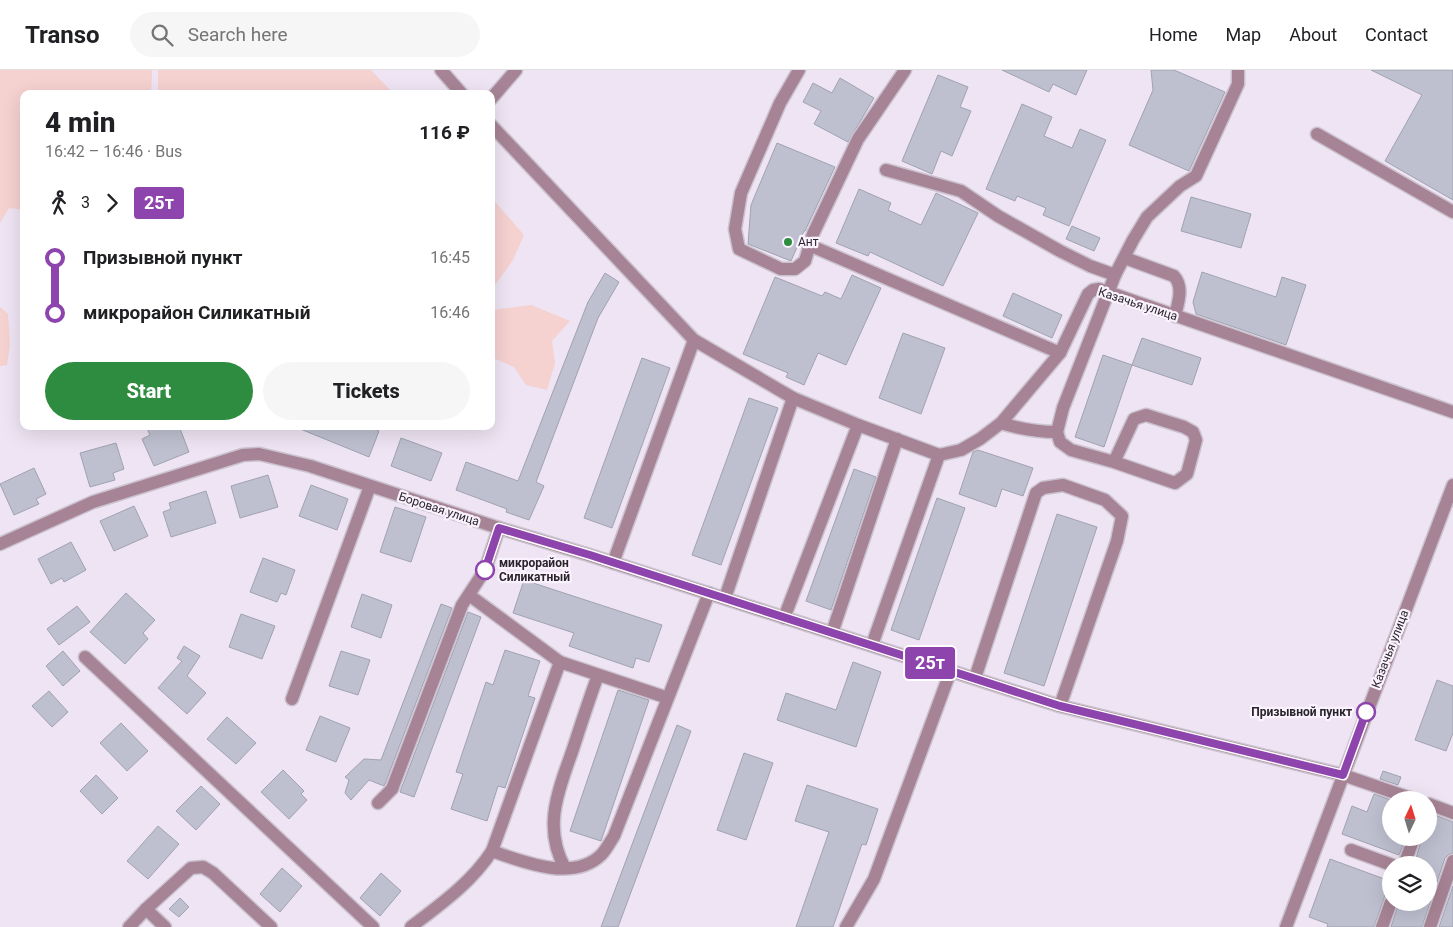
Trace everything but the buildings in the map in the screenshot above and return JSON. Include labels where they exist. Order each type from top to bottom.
[{"type":"street","points":[[441,70],[458,90]]},
{"type":"street","points":[[495,94],[516,70]]},
{"type":"street","points":[[799,70],[780,103],[741,193],[735,230],[738,249],[781,269],[795,270],[805,260],[813,234],[858,139],[905,70]]},
{"type":"street","points":[[1114,462],[1134,419],[1146,415],[1184,427],[1193,432],[1196,440],[1187,474],[1175,483],[1114,462],[1071,450],[1060,442],[1057,432],[1063,408],[1116,275],[1147,217],[1180,186],[1196,176],[1238,84],[1238,70]]},
{"type":"street","points":[[495,129],[694,340],[793,398],[858,425],[939,455],[872,645]]},
{"type":"street","points":[[1317,134],[1453,212]]},
{"type":"street","points":[[886,170],[961,191],[998,216],[1060,251],[1090,266],[1116,275]]},
{"type":"street","points":[[810,245],[1060,353]]},
{"type":"street","points":[[1125,258],[1174,276],[1179,282],[1180,290],[1175,316]]},
{"type":"street","name":"Казачья улица","points":[[939,455],[961,450],[980,439],[1001,423],[1060,353],[1088,294],[1098,288],[1453,412]]},
{"type":"street","points":[[614,563],[694,340]]},
{"type":"street","points":[[725,598],[793,398]]},
{"type":"street","points":[[1001,423],[1038,432],[1057,432]]},
{"type":"street","points":[[784,618],[858,425]]},
{"type":"street","points":[[832,633],[897,439]]},
{"type":"street","name":"Боровая улица","points":[[0,544],[93,502],[243,455],[259,454],[310,466],[1060,706],[1343,775],[1390,791]]},
{"type":"street","points":[[976,678],[1036,493],[1043,488],[1063,485],[1105,500],[1122,516],[1117,541],[1060,706]]},
{"type":"street","points":[[292,699],[370,486]]},
{"type":"street","name":"Казачья улица","points":[[1286,927],[1453,487]]},
{"type":"street","points":[[378,802],[392,789],[462,605],[485,570],[499,528]]},
{"type":"street","points":[[492,851],[532,865],[565,868],[576,867],[590,862],[601,855],[614,836],[709,593]]},
{"type":"street","points":[[469,595],[560,662],[668,698]]},
{"type":"street","points":[[85,657],[373,927]]},
{"type":"street","points":[[411,927],[464,885],[492,851],[560,662]]},
{"type":"street","points":[[846,927],[874,879],[951,670]]},
{"type":"street","points":[[565,868],[557,851],[555,840],[556,800],[598,675]]},
{"type":"street","points":[[1438,807],[1453,813]]},
{"type":"street","points":[[1351,850],[1382,861]]},
{"type":"street","points":[[1430,927],[1453,862]]},
{"type":"street","points":[[129,927],[191,868],[203,867],[213,873],[271,927]]},
{"type":"street","points":[[146,909],[165,927]]},
{"type":"street","points":[[1382,927],[1388,911]]},
{"type":"shaded area","points":[[0,70],[152,70],[151,90],[20,90],[20,209],[9,208],[0,223]]},
{"type":"shaded area","points":[[158,70],[371,70],[390,90],[158,90]]},
{"type":"shaded area","points":[[495,202],[524,235],[513,260],[495,285]]},
{"type":"shaded area","points":[[531,305],[570,321],[552,341],[555,363],[547,390],[526,385],[514,367],[495,359],[495,310]]},
{"type":"shaded area","points":[[0,307],[8,314],[10,344],[7,365],[0,366]]},
{"type":"bus line","name":"25т","points":[[485,570],[499,528],[590,555],[1060,706],[1343,775],[1366,712]]},
{"type":"place","name":"Ант","points":[[788,242]]},
{"type":"place","name":"микрорайон Силикатный","points":[[485,570]]},
{"type":"place","name":"Призывной пункт","points":[[1366,712]]}]
